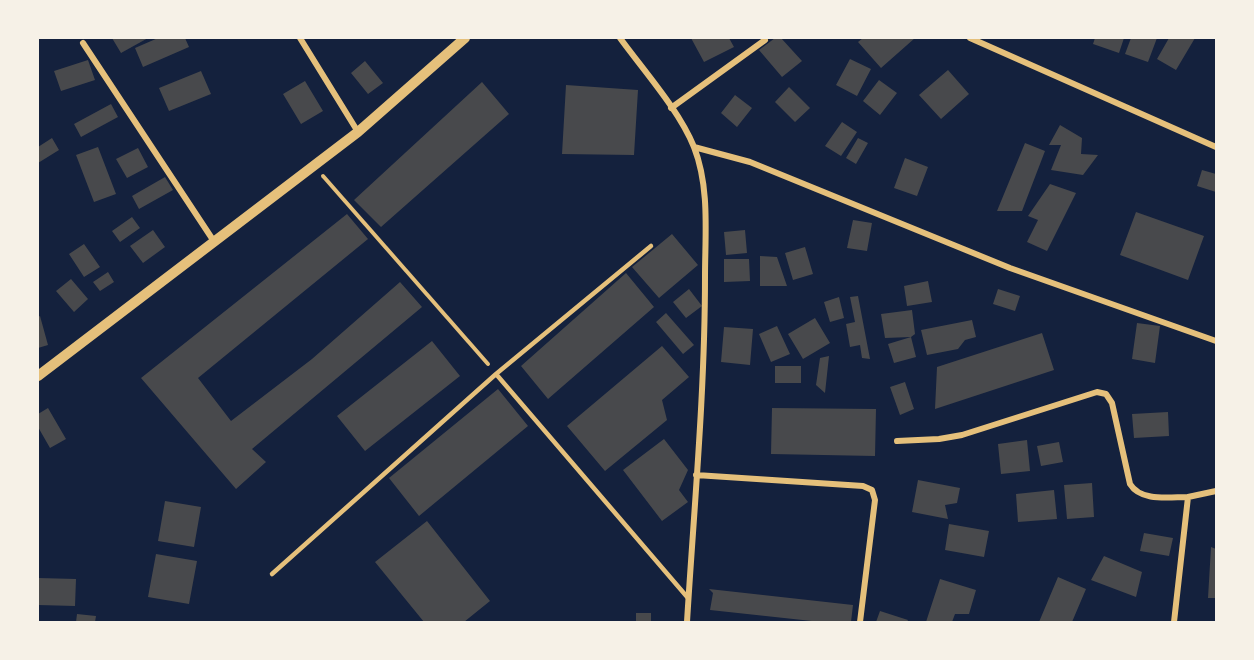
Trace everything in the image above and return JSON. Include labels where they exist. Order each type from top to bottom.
[{"type":"street","points":[[300,38],[358,132]]},
{"type":"street","points":[[38,376],[358,132],[465,38]]},
{"type":"street","points":[[621,38],[694,147],[706,203],[705,334],[687,622]]},
{"type":"street","points":[[970,38],[1216,147]]},
{"type":"street","points":[[670,108],[765,39]]},
{"type":"street","points":[[83,43],[215,243]]},
{"type":"street","points":[[694,147],[750,162],[1010,268],[1216,341]]},
{"type":"street","points":[[897,441],[939,439],[962,435],[1096,392],[1106,394],[1112,404],[1130,484],[1135,492],[1143,496],[1188,497],[1216,490]]},
{"type":"street","points":[[696,475],[863,486],[872,490],[875,500],[860,622]]},
{"type":"street","points":[[1174,622],[1188,497]]},
{"type":"lane","points":[[272,574],[496,374],[651,246]]},
{"type":"lane","points":[[496,374],[688,598]]},
{"type":"path","points":[[314,166],[496,374]]},
{"type":"building","points":[[112,38],[148,38],[121,53]]},
{"type":"building","points":[[158,38],[185,38],[189,47],[143,67],[135,48]]},
{"type":"building","points":[[691,38],[729,38],[734,47],[704,62]]},
{"type":"building","points":[[775,38],[781,38],[802,61],[782,77],[759,50]]},
{"type":"building","points":[[863,38],[915,38],[881,68],[858,42]]},
{"type":"building","points":[[1095,38],[1124,38],[1119,53],[1093,44]]},
{"type":"building","points":[[1131,38],[1157,38],[1148,62],[1125,54]]},
{"type":"building","points":[[1169,38],[1195,38],[1176,70],[1157,59]]},
{"type":"building","points":[[850,59],[871,69],[857,96],[836,85]]},
{"type":"building","points":[[88,60],[95,80],[61,91],[54,71]]},
{"type":"building","points":[[365,61],[383,83],[368,94],[351,73]]},
{"type":"building","points":[[948,70],[969,94],[941,119],[919,95]]},
{"type":"building","points":[[201,71],[211,94],[169,111],[159,88]]},
{"type":"building","points":[[879,80],[897,93],[880,115],[863,101]]},
{"type":"building","points":[[305,81],[323,111],[301,124],[283,94]]},
{"type":"building","points":[[482,82],[509,114],[381,227],[354,200]]},
{"type":"building","points":[[566,85],[638,90],[634,155],[562,154]]},
{"type":"building","points":[[789,87],[810,108],[795,122],[775,102]]},
{"type":"building","points":[[735,95],[752,108],[737,127],[721,113]]},
{"type":"building","points":[[111,104],[118,117],[81,137],[74,124]]},
{"type":"building","points":[[842,122],[857,132],[841,156],[825,146]]},
{"type":"building","points":[[1060,125],[1082,138],[1081,154],[1098,155],[1083,175],[1051,170],[1061,145],[1049,145]]},
{"type":"building","points":[[52,138],[59,150],[38,163],[38,147]]},
{"type":"building","points":[[858,138],[868,143],[856,164],[846,158]]},
{"type":"building","points":[[1025,143],[1045,151],[1022,211],[997,211]]},
{"type":"building","points":[[98,147],[116,194],[94,202],[76,155]]},
{"type":"building","points":[[138,148],[148,167],[127,178],[116,159]]},
{"type":"building","points":[[905,158],[928,167],[917,196],[894,188]]},
{"type":"building","points":[[1202,170],[1216,174],[1216,192],[1197,186]]},
{"type":"building","points":[[165,177],[173,190],[139,209],[132,196]]},
{"type":"building","points":[[1050,184],[1076,193],[1047,251],[1027,242],[1038,220],[1028,216]]},
{"type":"building","points":[[1136,212],[1204,236],[1188,280],[1120,255]]},
{"type":"building","points":[[347,214],[368,239],[198,378],[231,421],[312,359],[400,282],[422,307],[252,449],[266,462],[236,489],[141,378]]},
{"type":"building","points":[[132,217],[140,228],[120,242],[112,231]]},
{"type":"building","points":[[853,220],[872,223],[867,251],[847,248]]},
{"type":"building","points":[[153,230],[165,247],[143,263],[130,246]]},
{"type":"building","points":[[745,230],[747,253],[726,255],[724,232]]},
{"type":"building","points":[[672,234],[698,265],[659,298],[632,267]]},
{"type":"building","points":[[84,244],[100,267],[84,277],[69,254]]},
{"type":"building","points":[[805,247],[813,274],[793,280],[785,253]]},
{"type":"building","points":[[760,256],[777,257],[787,286],[760,286]]},
{"type":"building","points":[[724,259],[749,259],[750,281],[724,282]]},
{"type":"building","points":[[108,272],[114,282],[100,291],[93,282]]},
{"type":"building","points":[[626,273],[654,307],[548,399],[521,366]]},
{"type":"building","points":[[71,279],[88,299],[74,312],[56,291]]},
{"type":"building","points":[[928,281],[932,302],[907,306],[904,286]]},
{"type":"building","points":[[689,289],[702,306],[686,318],[673,302]]},
{"type":"building","points":[[998,289],[1020,296],[1015,311],[993,304]]},
{"type":"building","points":[[858,296],[870,359],[862,358],[860,345],[850,347],[846,324],[855,322],[850,297]]},
{"type":"building","points":[[839,297],[844,318],[830,322],[824,302]]},
{"type":"building","points":[[912,310],[915,334],[911,337],[885,338],[881,314]]},
{"type":"building","points":[[666,313],[694,345],[683,354],[656,322]]},
{"type":"building","points":[[40,316],[48,345],[38,348],[38,317]]},
{"type":"building","points":[[815,318],[830,343],[803,359],[788,334]]},
{"type":"building","points":[[972,320],[976,337],[965,340],[958,349],[927,355],[921,330]]},
{"type":"building","points":[[1137,323],[1160,326],[1155,363],[1132,359]]},
{"type":"building","points":[[777,326],[790,354],[771,362],[759,334]]},
{"type":"building","points":[[724,327],[753,329],[750,365],[721,362]]},
{"type":"building","points":[[1042,333],[1054,370],[935,409],[937,367]]},
{"type":"building","points":[[911,337],[916,357],[894,363],[888,344]]},
{"type":"building","points":[[432,341],[460,376],[365,451],[337,416]]},
{"type":"building","points":[[662,346],[689,377],[662,400],[667,420],[605,471],[567,426]]},
{"type":"building","points":[[829,356],[825,393],[816,385],[820,358]]},
{"type":"building","points":[[775,366],[801,366],[801,383],[775,383]]},
{"type":"building","points":[[905,382],[914,409],[900,415],[890,387]]},
{"type":"building","points":[[498,389],[528,426],[419,516],[389,478]]},
{"type":"building","points":[[48,408],[66,439],[50,448],[38,427],[38,414]]},
{"type":"building","points":[[772,408],[876,409],[875,456],[771,454]]},
{"type":"building","points":[[1168,412],[1169,436],[1134,438],[1132,414]]},
{"type":"building","points":[[664,439],[688,470],[679,490],[688,502],[662,521],[623,470]]},
{"type":"building","points":[[1027,440],[1030,471],[1001,474],[998,444]]},
{"type":"building","points":[[1059,442],[1063,462],[1041,466],[1037,446]]},
{"type":"building","points":[[918,480],[960,488],[957,503],[945,505],[948,519],[912,512]]},
{"type":"building","points":[[1092,483],[1094,517],[1067,519],[1064,485]]},
{"type":"building","points":[[1054,490],[1057,519],[1018,522],[1016,494]]},
{"type":"building","points":[[165,501],[201,507],[194,547],[158,541]]},
{"type":"building","points":[[427,521],[490,601],[464,622],[424,622],[375,562]]},
{"type":"building","points":[[949,524],[989,531],[984,557],[945,550]]},
{"type":"building","points":[[1144,533],[1173,538],[1169,556],[1140,551]]},
{"type":"building","points":[[1211,547],[1216,549],[1216,598],[1208,598]]},
{"type":"building","points":[[156,554],[197,561],[189,604],[148,597]]},
{"type":"building","points":[[1104,556],[1142,572],[1136,597],[1091,580]]},
{"type":"building","points":[[1058,577],[1086,589],[1072,622],[1039,622]]},
{"type":"building","points":[[38,578],[76,579],[75,606],[38,605]]},
{"type":"building","points":[[940,579],[976,590],[969,614],[955,614],[952,622],[926,622]]},
{"type":"building","points":[[709,589],[853,605],[851,622],[821,622],[710,610],[713,593]]},
{"type":"building","points":[[880,611],[908,620],[907,622],[876,622]]},
{"type":"building","points":[[636,613],[651,613],[651,622],[636,622]]},
{"type":"building","points":[[77,614],[96,616],[95,622],[76,622]]}]
